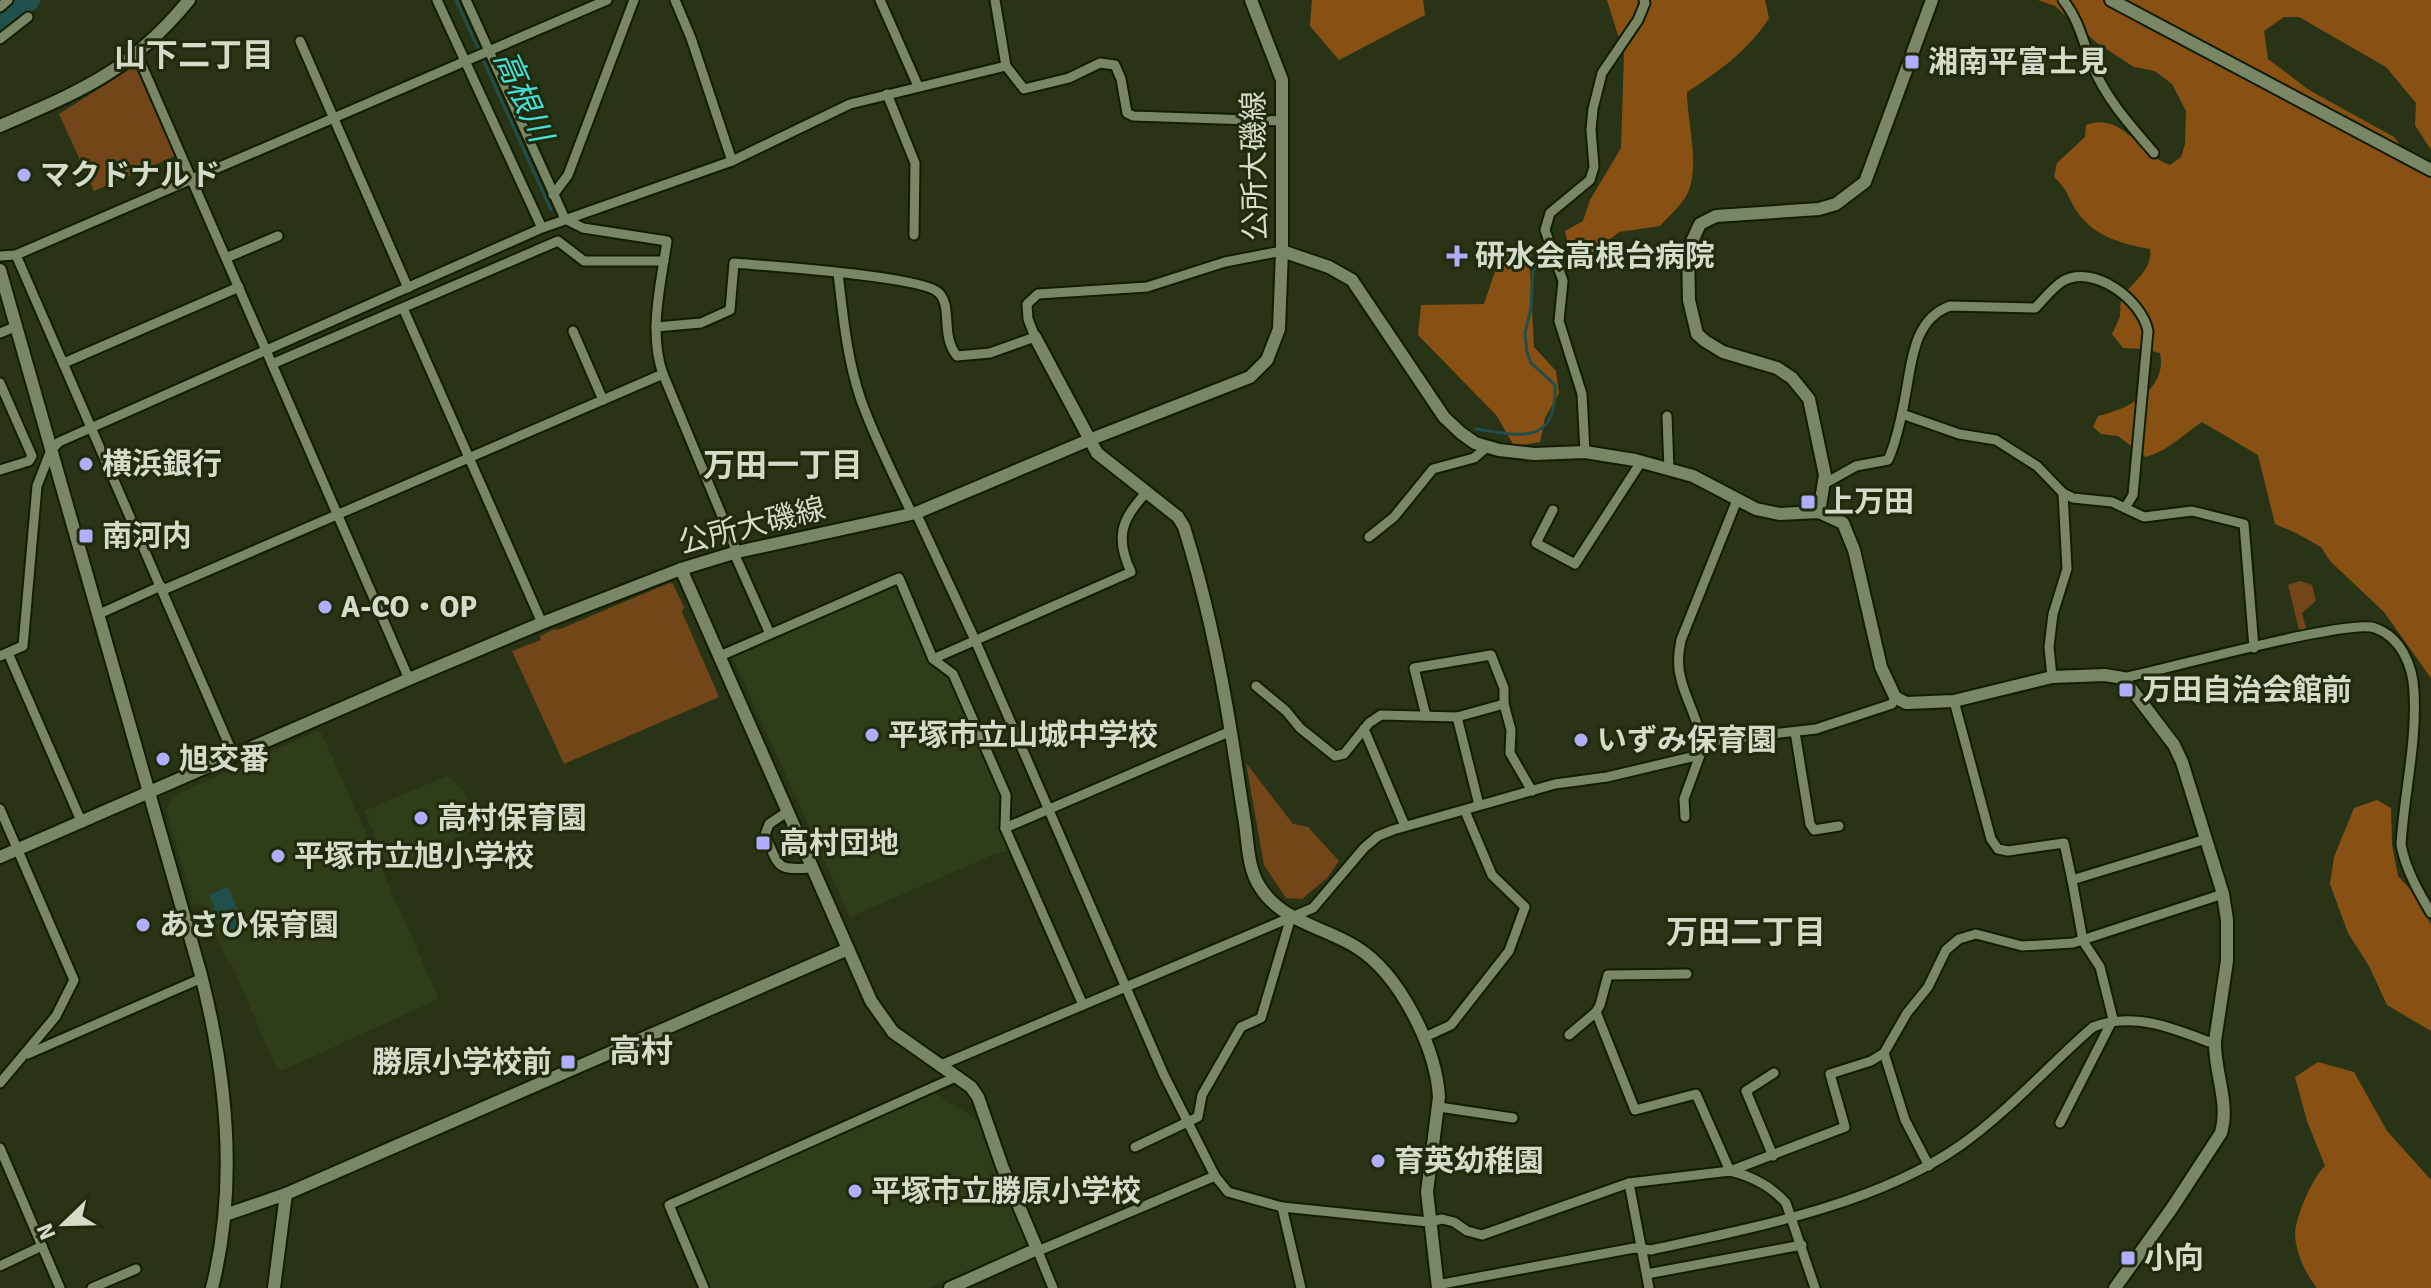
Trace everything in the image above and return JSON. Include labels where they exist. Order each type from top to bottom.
[{"type":"street","points":[[0,7],[8,0]]},
{"type":"street","points":[[0,126],[91,85],[137,54],[189,0]]},
{"type":"street","points":[[437,0],[542,228]]},
{"type":"street","points":[[466,0],[565,219],[583,228],[667,241],[656,327],[657,357],[770,634]]},
{"type":"street","points":[[0,256],[16,255],[335,120],[607,0]]},
{"type":"street","points":[[553,195],[568,175],[634,0]]},
{"type":"street","points":[[675,0],[691,38],[732,161]]},
{"type":"street","points":[[880,0],[918,86]]},
{"type":"street","points":[[995,0],[1006,66],[1024,89],[1069,78],[1100,63],[1115,65],[1121,79],[1127,113],[1133,116],[1283,121]]},
{"type":"street","name":"公所大磯線","points":[[0,857],[409,679],[681,569],[736,553],[914,513],[1250,377],[1267,360],[1279,329],[1283,121],[1282,80],[1251,0]]},
{"type":"street","points":[[1585,452],[1582,394],[1559,321],[1563,281],[1545,230],[1550,213],[1590,180],[1594,167],[1593,109],[1602,73],[1638,20],[1644,0]]},
{"type":"street","points":[[1819,512],[1824,465],[1809,399],[1792,378],[1777,368],[1723,352],[1697,334],[1691,319],[1688,250],[1695,232],[1707,219],[1726,214],[1819,209],[1836,204],[1865,182],[1932,0]]},
{"type":"street","points":[[2063,0],[2080,26],[2094,68],[2110,100],[2154,153]]},
{"type":"street","points":[[2111,0],[2431,170]]},
{"type":"street","points":[[0,39],[28,17]]},
{"type":"street","points":[[300,41],[408,288]]},
{"type":"street","points":[[137,54],[409,679]]},
{"type":"street","points":[[82,823],[4,655],[23,646],[37,486],[51,450],[59,442],[542,228],[732,161],[850,104],[1006,66]]},
{"type":"street","points":[[887,94],[915,163],[914,235]]},
{"type":"street","points":[[226,258],[278,236]]},
{"type":"street","points":[[272,364],[558,241],[584,261],[664,261]]},
{"type":"street","points":[[2215,1041],[2209,1042],[2160,1022],[2113,1019],[2093,1027],[1963,1144],[1929,1166],[1792,1219],[1643,1250],[1634,1248],[1438,1286],[1427,1192],[1439,1107],[1438,1082],[1423,1038],[1407,1002],[1370,958],[1357,947],[1291,917],[1262,890],[1255,878],[1231,731],[1184,527],[1178,517],[1106,461],[1089,440],[1035,337],[1028,319],[1027,304],[1038,294],[1147,287],[1225,262],[1282,251],[1329,267],[1352,280],[1444,417],[1461,433],[1487,447],[1534,454],[1585,452],[1641,462],[1693,476],[1768,513],[1819,512],[1843,523],[1868,603],[1881,667],[1895,697],[1906,703],[1954,701],[2052,677],[2105,675],[2123,678],[2328,631],[2371,626],[2395,638],[2405,655],[2414,690],[2401,845],[2404,861],[2431,913]]},
{"type":"street","points":[[16,255],[233,754]]},
{"type":"street","points":[[656,327],[701,323],[730,310],[734,263],[838,273],[922,285],[936,290],[944,299],[948,345],[957,356],[990,353],[1035,337]]},
{"type":"street","points":[[0,270],[202,978],[223,1083],[226,1126],[225,1215],[212,1288]]},
{"type":"street","points":[[838,273],[846,334],[860,397],[975,640],[1164,1075],[1215,1176],[1228,1192],[1282,1207],[1429,1222],[1442,1219],[1454,1222],[1467,1231],[1490,1234],[1629,1183],[1730,1171],[1845,1127],[1830,1074],[1871,1061],[1884,1053],[1907,1013],[1928,987],[1950,945],[1959,939],[1976,934],[2037,947],[2083,941],[2223,894]]},
{"type":"street","points":[[1824,484],[1856,466],[1888,460],[1902,414],[1914,345],[1930,319],[1941,309],[1950,306],[2035,308],[2063,281],[2072,278],[2113,286],[2135,306],[2146,322],[2148,331],[2133,495],[2125,508]]},
{"type":"street","points":[[64,363],[239,287]]},
{"type":"street","points":[[403,308],[542,623]]},
{"type":"street","points":[[0,333],[17,326]]},
{"type":"street","points":[[573,331],[603,400]]},
{"type":"street","points":[[97,615],[663,374]]},
{"type":"street","points":[[0,383],[32,456],[29,461],[0,470]]},
{"type":"street","points":[[1902,414],[1959,434],[1996,440],[2045,473],[2063,493],[2073,498],[2100,500],[2144,517],[2192,511],[2244,524],[2254,648]]},
{"type":"street","points":[[1667,416],[1669,470]]},
{"type":"street","points":[[1369,537],[1394,517],[1433,469],[1474,458],[1487,447]]},
{"type":"street","points":[[1553,510],[1536,543],[1575,564],[1641,462]]},
{"type":"street","points":[[933,659],[1131,572],[1125,559],[1122,535],[1125,520],[1146,493]]},
{"type":"street","points":[[2052,677],[2049,647],[2053,614],[2067,569],[2063,493]]},
{"type":"street","points":[[1685,817],[1684,799],[1702,742],[1680,676],[1678,654],[1737,500]]},
{"type":"street","points":[[681,569],[881,1018],[893,1032],[958,1076],[978,1097],[1002,1166],[1053,1288]]},
{"type":"street","points":[[720,656],[899,578],[933,659],[953,674],[1006,795],[1005,828],[1083,1005]]},
{"type":"street","points":[[1426,716],[1414,668],[1491,655],[1504,688],[1504,704],[1511,730],[1510,753],[1532,791]]},
{"type":"street","points":[[2115,1288],[2172,1208],[2221,1133],[2225,1121],[2225,1106],[2214,1057],[2229,939],[2223,894],[2174,745],[2123,678]]},
{"type":"street","points":[[1256,686],[1314,741],[1335,756],[1344,754],[1364,729],[1381,715],[1457,717],[1504,704]]},
{"type":"street","points":[[1702,742],[1816,729],[1892,704],[1895,697]]},
{"type":"street","points":[[1954,701],[1991,839],[1998,849],[2008,851],[2064,843],[2083,941],[2100,967],[2113,1019],[2060,1123]]},
{"type":"street","points":[[1457,717],[1479,805]]},
{"type":"street","points":[[1364,729],[1405,826]]},
{"type":"street","points":[[1005,828],[1231,731]]},
{"type":"street","points":[[1795,732],[1810,824],[1814,830],[1839,826]]},
{"type":"street","points":[[941,1065],[1313,908],[1378,836],[1555,784],[1607,777],[1700,755]]},
{"type":"street","points":[[0,809],[74,980],[56,1016],[0,1083]]},
{"type":"street","points":[[1423,1038],[1451,1025],[1509,951],[1525,907],[1492,875],[1465,811]]},
{"type":"street","points":[[787,812],[769,824],[765,835],[779,865],[786,869],[812,868]]},
{"type":"street","points":[[2072,880],[2206,839]]},
{"type":"street","points":[[1135,1147],[1189,1124],[1198,1117],[1202,1095],[1241,1027],[1261,1018],[1291,917]]},
{"type":"street","points":[[225,1215],[286,1194],[848,949]]},
{"type":"street","points":[[1569,1035],[1596,1012],[1608,975],[1687,974]]},
{"type":"street","points":[[25,1055],[202,978]]},
{"type":"street","points":[[1596,1012],[1635,1110],[1696,1094],[1730,1171]]},
{"type":"street","points":[[1884,1053],[1905,1120],[1929,1166]]},
{"type":"street","points":[[1773,1156],[1746,1091],[1774,1073]]},
{"type":"street","points":[[704,1288],[669,1205],[958,1076]]},
{"type":"street","points":[[1439,1107],[1513,1118]]},
{"type":"street","points":[[0,1148],[60,1288]]},
{"type":"street","points":[[1730,1171],[1743,1174],[1777,1192],[1786,1203],[1815,1288]]},
{"type":"street","points":[[950,1288],[1215,1176]]},
{"type":"street","points":[[1629,1183],[1649,1288]]},
{"type":"street","points":[[274,1288],[286,1194]]},
{"type":"street","points":[[1282,1207],[1301,1288]]},
{"type":"street","points":[[1647,1274],[1802,1245]]},
{"type":"street","points":[[0,1266],[42,1246]]},
{"type":"street","points":[[92,1288],[136,1269]]},
{"type":"shaded area","points":[[1312,0],[1423,0],[1425,15],[1339,60],[1310,26]]},
{"type":"shaded area","points":[[1607,0],[1765,0],[1769,18],[1742,50],[1687,92],[1693,161],[1690,187],[1682,202],[1660,226],[1619,232],[1573,269],[1565,231],[1583,221],[1590,200],[1621,148],[1624,54]]},
{"type":"shaded area","points":[[2038,0],[2431,0],[2431,150],[2415,125],[2416,103],[2386,67],[2299,17],[2284,17],[2264,31],[2268,59],[2309,90],[2394,137],[2407,155],[2431,167],[2431,678],[2384,612],[2330,561],[2321,547],[2275,524],[2258,455],[2202,422],[2169,446],[2146,457],[2118,436],[2101,434],[2093,427],[2098,416],[2133,402],[2152,387],[2158,377],[2160,353],[2123,348],[2112,334],[2120,316],[2122,299],[2145,269],[2150,249],[2110,238],[2085,221],[2054,177],[2057,163],[2085,137],[2086,125],[2099,122],[2121,129],[2149,153],[2170,165],[2181,157],[2185,144],[2186,111],[2172,84],[2155,71],[2134,67],[2097,43],[2055,6]]},
{"type":"shaded area","points":[[135,66],[175,156],[94,191],[59,114]]},
{"type":"shaded area","points":[[1503,248],[1532,249],[1530,269],[1534,347],[1556,371],[1559,393],[1545,418],[1540,442],[1514,446],[1497,416],[1418,335],[1421,305],[1484,304]]},
{"type":"shaded area","points":[[2300,581],[2312,585],[2316,601],[2302,613],[2307,632],[2300,634],[2288,585]]},
{"type":"shaded area","points":[[669,583],[673,584],[684,607],[682,612],[719,697],[564,764],[512,651],[541,640],[540,636],[554,629],[558,630]]},
{"type":"shaded area","name":"平塚市立山城中学校","points":[[892,585],[899,588],[932,666],[949,676],[1001,793],[999,823],[1011,850],[995,854],[850,917],[731,654]]},
{"type":"shaded area","name":"平塚市立旭小学校","points":[[318,731],[322,734],[439,999],[281,1071],[277,1070],[202,903],[194,906],[166,810],[173,796]]},
{"type":"shaded area","points":[[1246,763],[1293,824],[1308,827],[1339,861],[1327,878],[1302,899],[1286,898],[1264,865]]},
{"type":"shaded area","name":"高村保育園","points":[[447,776],[463,790],[478,825],[472,831],[389,868],[364,811]]},
{"type":"shaded area","points":[[2377,800],[2391,808],[2392,845],[2398,876],[2419,899],[2431,925],[2431,1031],[2387,1005],[2369,966],[2348,933],[2330,884],[2334,857],[2354,808]]},
{"type":"shaded area","points":[[2318,1062],[2354,1072],[2387,1131],[2431,1180],[2431,1288],[2317,1288],[2305,1270],[2297,1249],[2296,1228],[2310,1189],[2325,1166],[2307,1121],[2295,1077]]},
{"type":"shaded area","name":"平塚市立勝原小学校","points":[[934,1092],[980,1122],[998,1178],[1026,1241],[1023,1247],[929,1288],[709,1288],[675,1209],[676,1204]]},
{"type":"water","points":[[228,887],[244,924],[225,932],[209,895]]},
{"type":"waterway","points":[[0,25],[30,0]]},
{"type":"waterway","name":"高根川","points":[[456,0],[551,210]]},
{"type":"waterway","name":"高根川","points":[[1476,429],[1521,434],[1543,428],[1550,419],[1555,385],[1531,363],[1525,333],[1531,308],[1533,270],[1548,259]]},
{"type":"place","name":"湘南平富士見","points":[[1912,62]]},
{"type":"place","name":"マクドナルド","points":[[24,175]]},
{"type":"place","name":"研水会高根台病院","points":[[1457,256]]},
{"type":"place","name":"横浜銀行","points":[[86,464]]},
{"type":"place","name":"上万田","points":[[1808,502]]},
{"type":"place","name":"南河内","points":[[86,536]]},
{"type":"place","name":"A-CO・OP","points":[[325,607]]},
{"type":"place","name":"万田自治会館前","points":[[2126,690]]},
{"type":"place","name":"平塚市立山城中学校","points":[[872,735]]},
{"type":"place","name":"いずみ保育園","points":[[1581,740]]},
{"type":"place","name":"旭交番","points":[[163,759]]},
{"type":"place","name":"高村保育園","points":[[421,818]]},
{"type":"place","name":"高村団地","points":[[763,843]]},
{"type":"place","name":"平塚市立旭小学校","points":[[278,856]]},
{"type":"place","name":"あさひ保育園","points":[[143,925]]},
{"type":"place","name":"勝原小学校前","points":[[568,1062]]},
{"type":"place","name":"育英幼稚園","points":[[1378,1161]]},
{"type":"place","name":"平塚市立勝原小学校","points":[[855,1191]]},
{"type":"place","name":"小向","points":[[2128,1258]]},
{"type":"district","name":"山下二丁目","points":[[194,55]]},
{"type":"district","name":"万田一丁目","points":[[783,465]]},
{"type":"district","name":"万田二丁目","points":[[1746,932]]},
{"type":"district","name":"高村","points":[[641,1051]]}]
